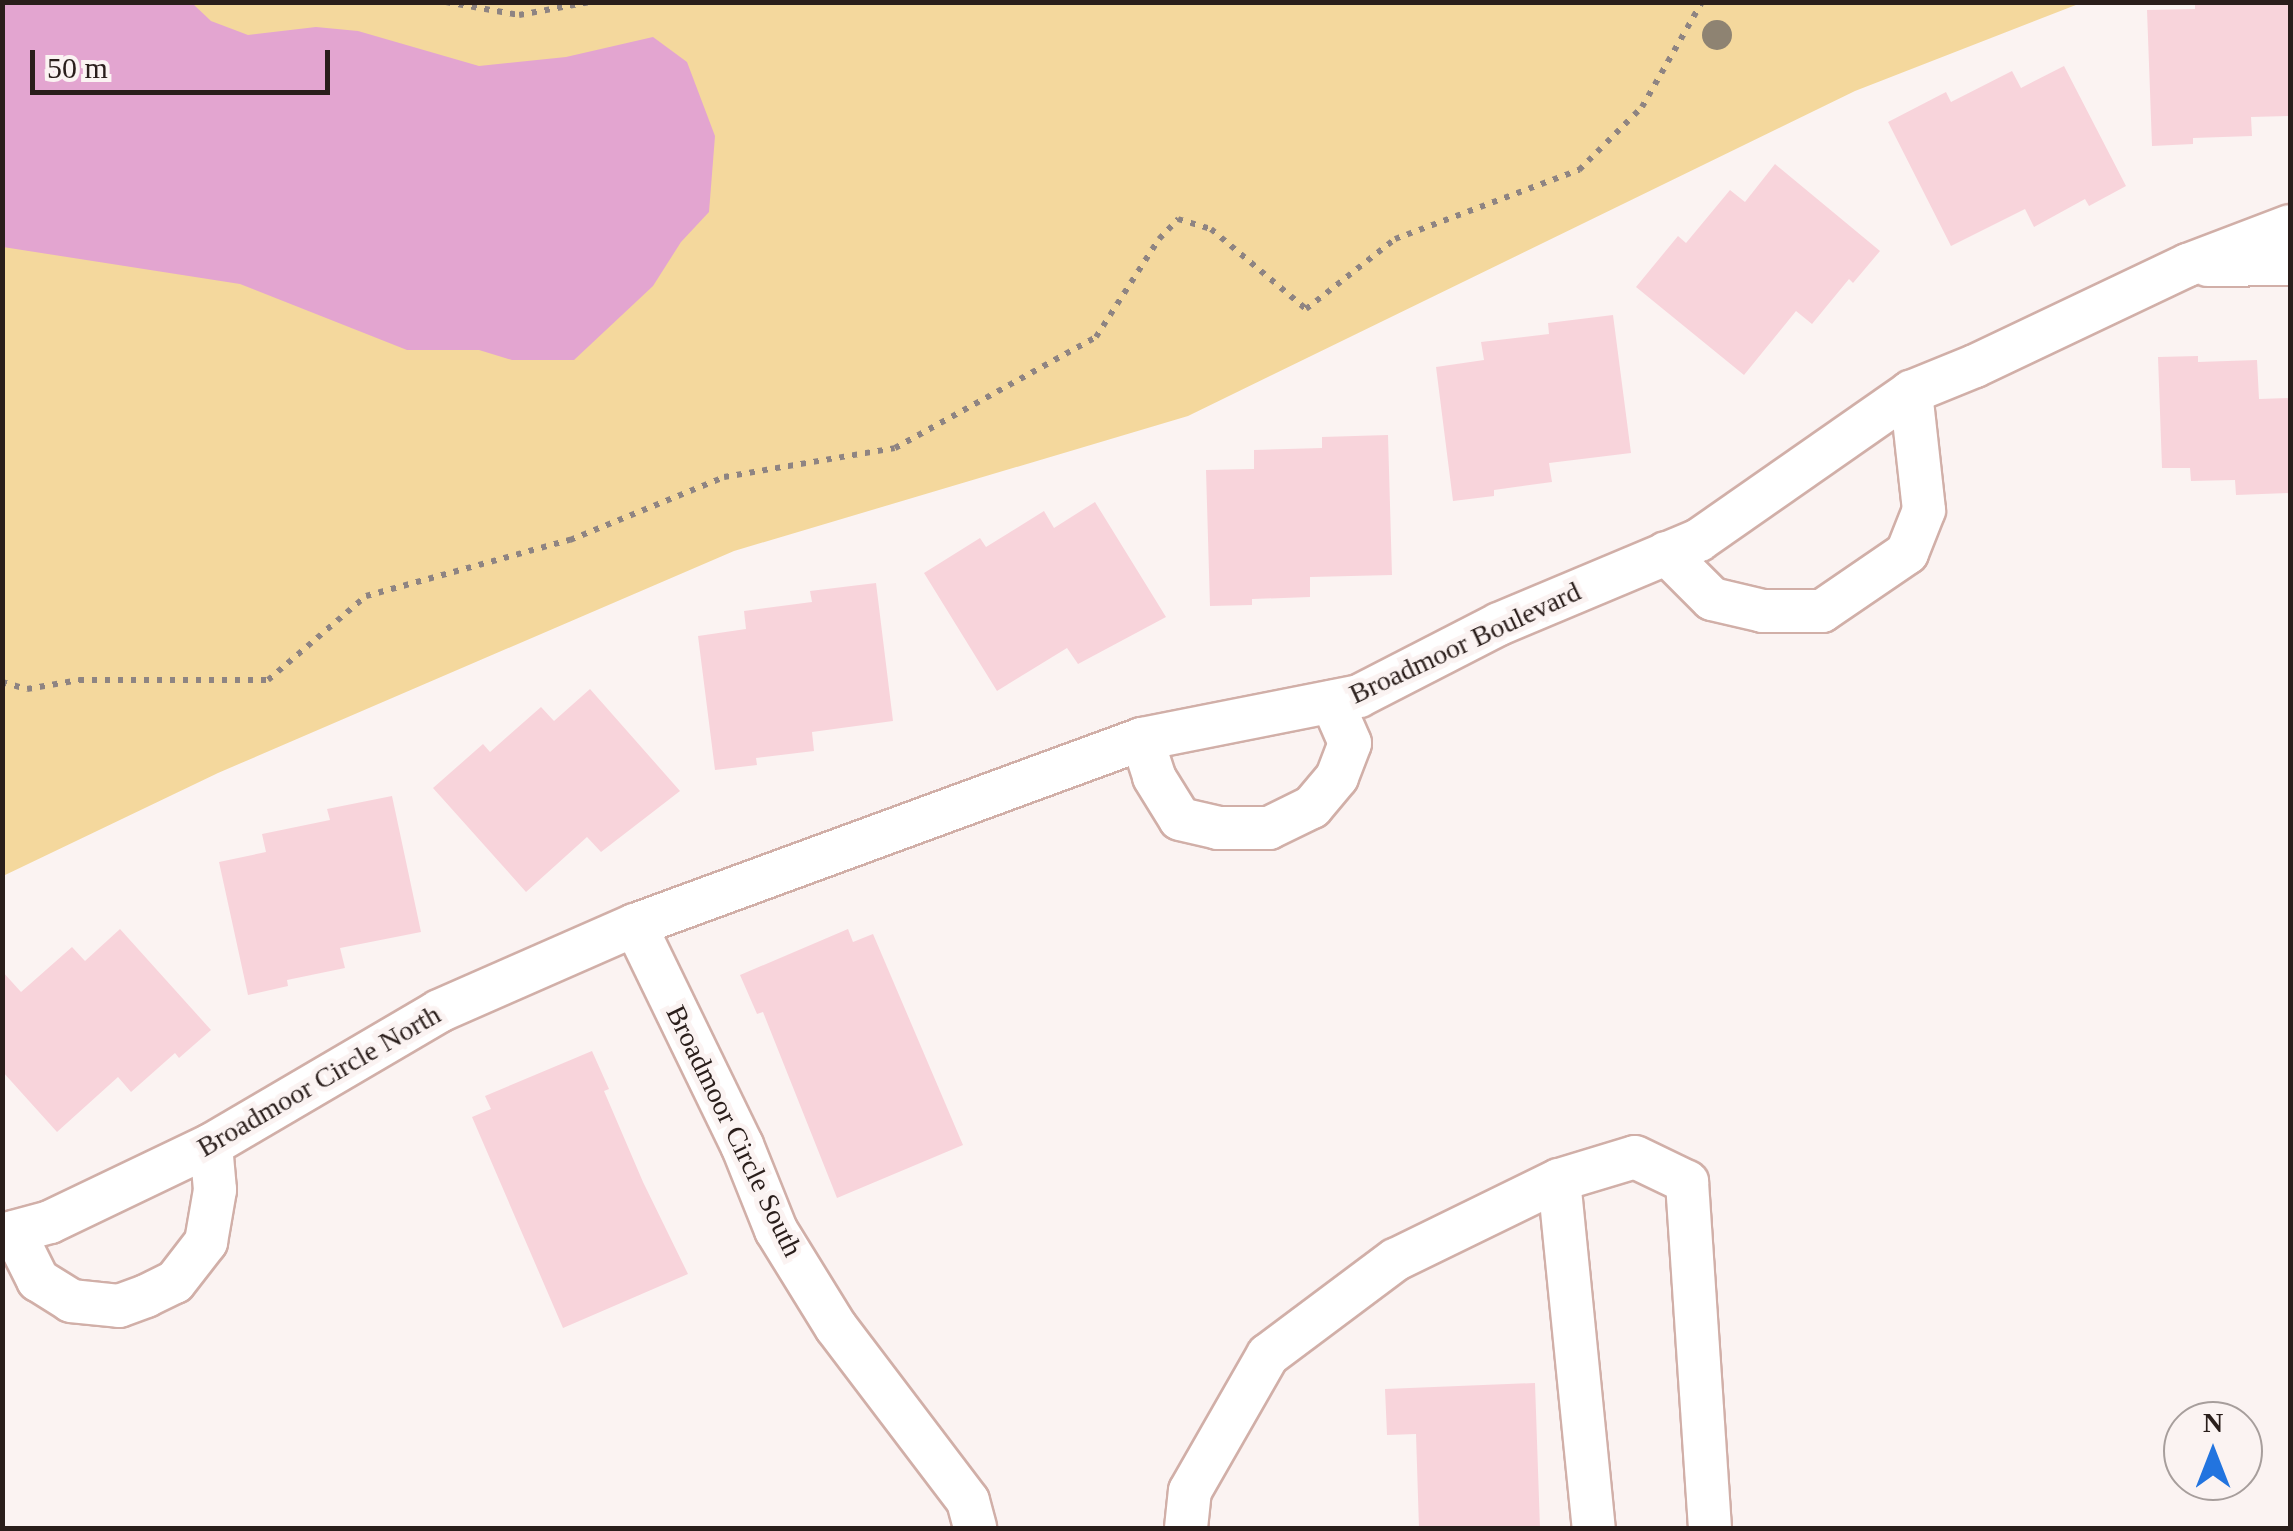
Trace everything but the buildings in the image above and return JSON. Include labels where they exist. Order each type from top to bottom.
[{"type":"street","name":"Broadmoor Boulevard","points":[[635,925],[1142,739],[1358,696],[1499,624],[1699,540],[1911,392],[1975,366],[2188,265],[2290,226]]},
{"type":"street","name":"Broadmoor Boulevard","points":[[2188,265],[2290,264]]},
{"type":"street","points":[[1666,553],[1712,599],[1763,612],[1822,612],[1907,553],[1924,510],[1911,392]]},
{"type":"street","points":[[1142,739],[1154,776],[1180,819],[1218,828],[1270,828],[1312,806],[1337,776],[1350,743],[1332,702]]},
{"type":"street","name":"Broadmoor Circle North","points":[[8,1234],[50,1222],[212,1146],[439,1011],[635,925]]},
{"type":"street","name":"Broadmoor Circle South","points":[[635,925],[742,1146],[776,1230],[836,1327],[968,1501],[975,1528]]},
{"type":"street","points":[[8,1234],[38,1280],[71,1301],[119,1306],[146,1296],[175,1282],[206,1242],[215,1190],[212,1146]]},
{"type":"street","points":[[1186,1528],[1190,1491],[1268,1354],[1395,1260],[1559,1180],[1636,1158],[1687,1182],[1710,1528]]},
{"type":"street","points":[[1559,1180],[1594,1528]]},
{"type":"path","points":[[446,2],[520,16],[590,2]]},
{"type":"path","points":[[2,682],[27,689],[79,680],[268,680],[366,596],[570,540],[724,477],[896,448],[1096,338],[1159,239],[1178,219],[1211,228],[1306,310],[1395,239],[1580,170],[1642,107],[1702,2]]},
{"type":"shaded area","points":[[2,3],[192,3],[211,21],[248,35],[316,27],[358,31],[479,66],[566,57],[653,37],[687,62],[715,136],[709,212],[681,242],[653,286],[574,360],[512,360],[479,350],[407,350],[240,284],[3,247]]},
{"type":"shaded area","points":[[3,3],[2081,3],[1855,91],[1188,416],[734,551],[218,773],[3,876]]}]
